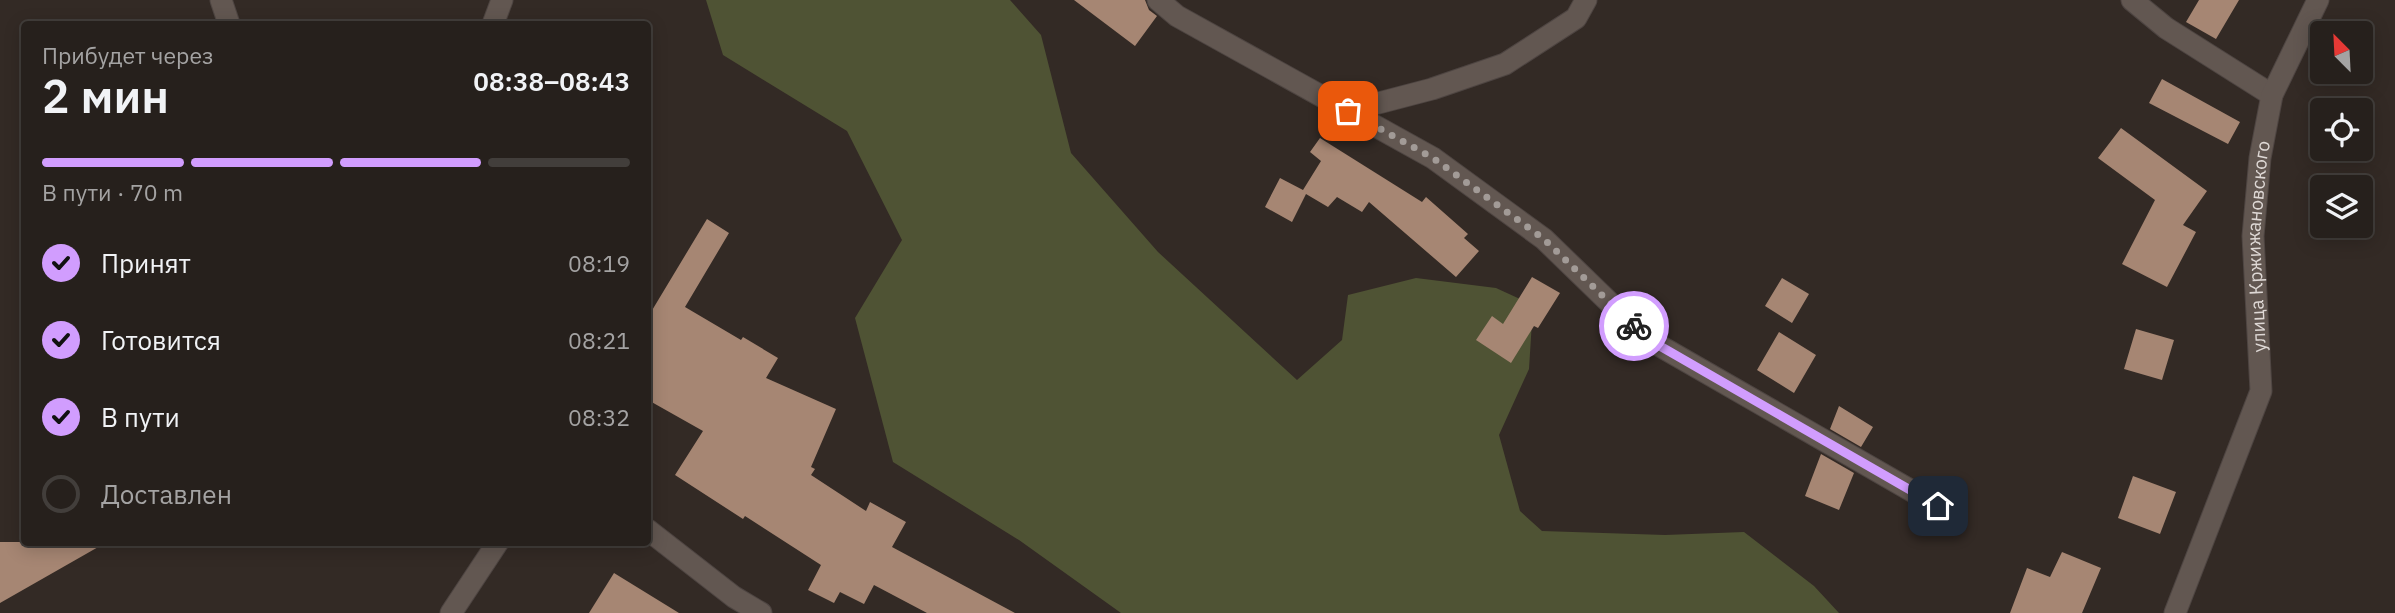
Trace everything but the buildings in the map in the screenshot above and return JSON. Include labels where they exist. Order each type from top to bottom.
[{"type":"street","points":[[221,0],[228,21]]},
{"type":"street","points":[[494,21],[502,0]]},
{"type":"street","points":[[1158,0],[1177,16],[1433,158],[1544,239],[1646,338],[1938,506]]},
{"type":"street","points":[[1348,111],[1432,89],[1505,64],[1576,18],[1586,0]]},
{"type":"street","points":[[2132,0],[2166,28],[2272,95]]},
{"type":"street","name":"улица Кржижановского","points":[[2175,613],[2261,391],[2253,236],[2260,158],[2272,95],[2318,0]]},
{"type":"street","points":[[651,532],[734,597],[761,613]]},
{"type":"street","points":[[452,613],[495,546]]},
{"type":"green space","points":[[706,0],[1010,0],[1041,35],[1071,153],[1158,252],[1297,380],[1342,340],[1348,295],[1416,278],[1496,288],[1533,305],[1529,369],[1499,435],[1520,511],[1542,531],[1665,535],[1744,532],[1814,586],[1839,613],[1121,613],[1019,540],[893,462],[855,318],[902,240],[847,131],[723,55]]},
{"type":"way so far","points":[[1348,111],[1433,158],[1544,239],[1634,326]]},
{"type":"route","points":[[1634,326],[1646,338],[1938,506]]}]
